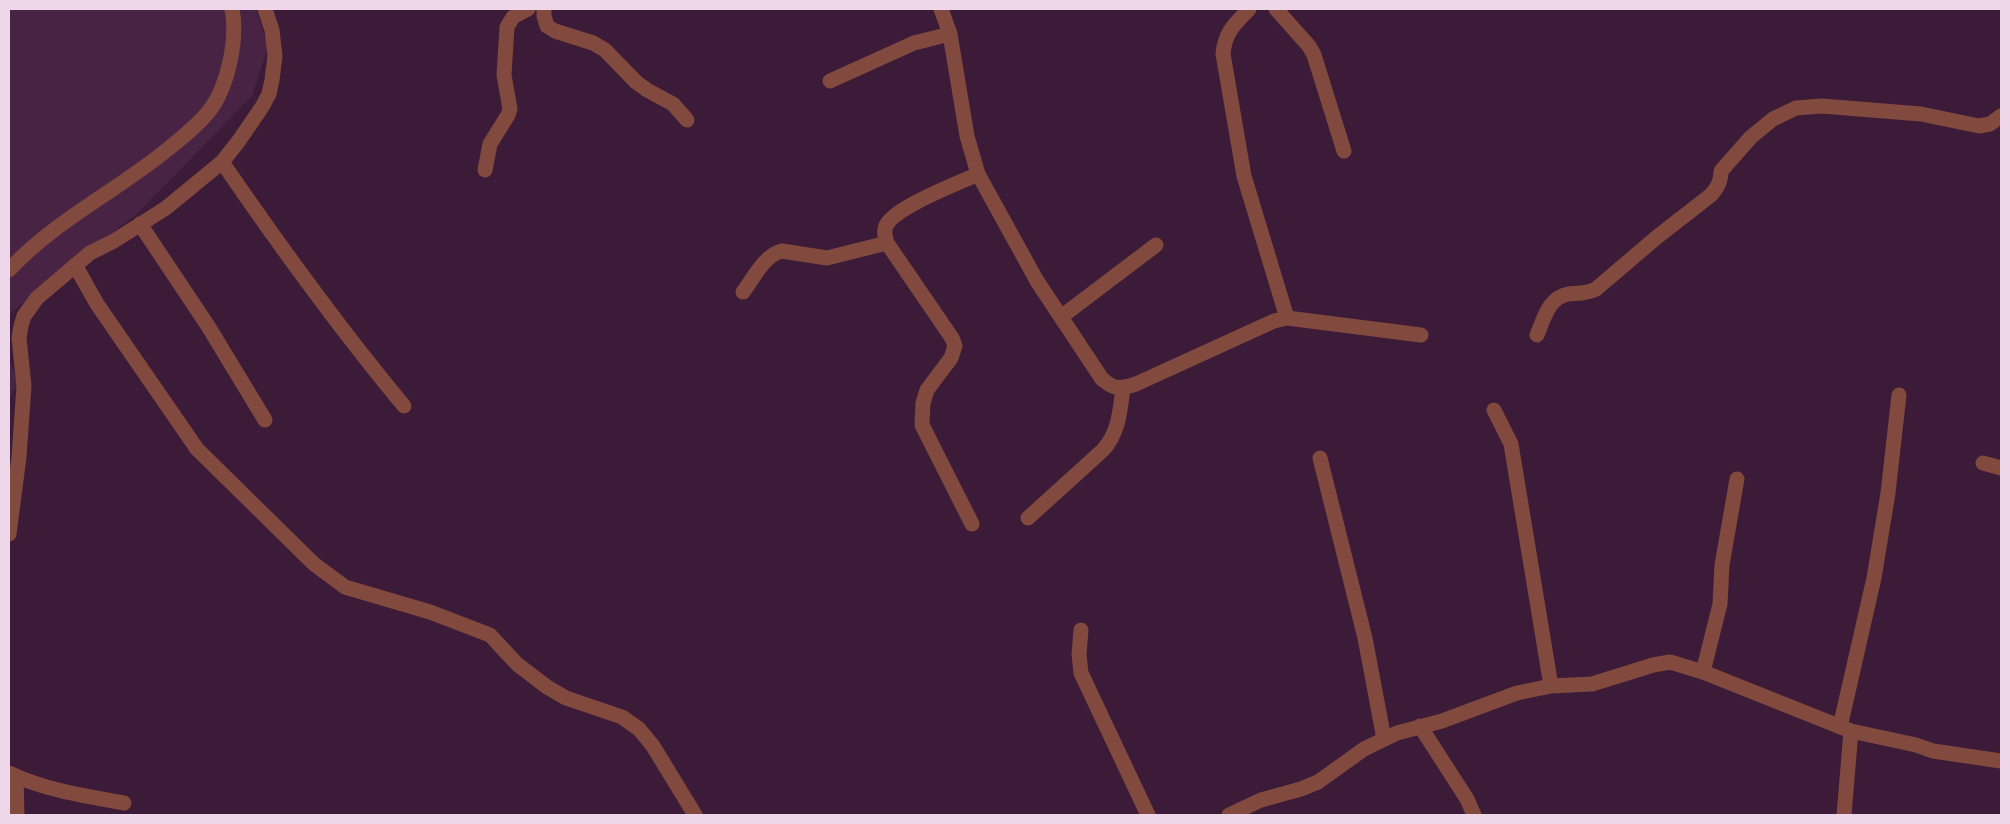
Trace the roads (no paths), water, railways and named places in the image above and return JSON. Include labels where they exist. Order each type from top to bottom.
[{"type":"street","points":[[9,270],[26,251],[153,161],[196,126],[211,109],[229,65],[234,36],[232,9]]},
{"type":"street","points":[[9,534],[19,457],[24,386],[20,338],[24,316],[37,298],[90,253],[166,208],[222,162],[254,119],[269,94],[275,56],[272,30],[265,9]]},
{"type":"street","points":[[485,170],[490,144],[510,109],[504,75],[507,26],[513,17],[528,9]]},
{"type":"street","points":[[544,9],[547,26],[555,31],[593,43],[605,50],[636,82],[673,104],[687,120]]},
{"type":"street","points":[[941,9],[950,34],[967,136],[978,174],[1037,280],[1102,379],[1112,387],[1123,388],[1274,320],[1287,318],[1422,335]]},
{"type":"street","points":[[1249,9],[1229,30],[1224,41],[1223,54],[1244,176],[1287,318]]},
{"type":"street","points":[[1276,9],[1310,46],[1344,151]]},
{"type":"street","points":[[830,81],[914,43],[950,34]]},
{"type":"street","points":[[1537,335],[1550,305],[1566,294],[1584,293],[1596,289],[1657,237],[1711,195],[1718,187],[1721,179],[1721,170],[1751,137],[1773,119],[1796,108],[1822,106],[1921,114],[1979,126],[1990,124],[2001,116]]},
{"type":"street","points":[[222,162],[292,261],[369,364],[404,406]]},
{"type":"street","points":[[972,524],[922,425],[922,408],[927,390],[951,358],[955,346],[952,338],[886,243],[884,235],[886,225],[908,207],[978,174]]},
{"type":"street","points":[[140,224],[208,326],[266,420]]},
{"type":"street","points":[[743,292],[768,258],[775,253],[782,251],[828,258],[886,243]]},
{"type":"street","points":[[1061,317],[1156,245]]},
{"type":"street","points":[[75,265],[97,304],[197,449],[314,564],[345,587],[430,612],[490,635],[517,664],[547,687],[566,698],[622,717],[639,729],[653,746],[695,815]]},
{"type":"street","points":[[1028,518],[1111,441],[1117,428],[1123,388]]},
{"type":"street","points":[[1844,815],[1846,729],[1888,493],[1899,395]]},
{"type":"street","points":[[1494,410],[1511,444],[1551,686]]},
{"type":"street","points":[[1320,458],[1365,638],[1384,739]]},
{"type":"street","points":[[1983,463],[2001,468]]},
{"type":"street","points":[[1702,672],[1720,604],[1722,565],[1737,479]]},
{"type":"street","points":[[1081,630],[1079,654],[1081,673],[1148,815]]},
{"type":"street","points":[[1229,815],[1261,800],[1318,782],[1348,759],[1384,739],[1420,726],[1442,721],[1517,694],[1551,686],[1592,684],[1662,662],[1674,662],[1702,672],[1846,729],[1916,745],[1933,751],[2001,762]]},
{"type":"street","points":[[1420,726],[1467,799],[1474,815]]},
{"type":"street","points":[[12,774],[29,782],[69,794],[124,803]]},
{"type":"street","points":[[12,774],[18,815]]}]
